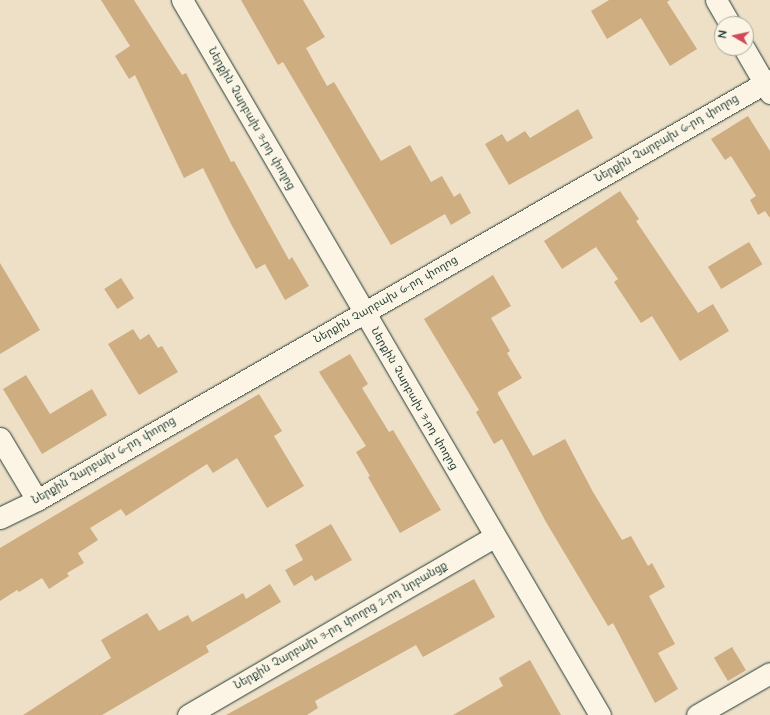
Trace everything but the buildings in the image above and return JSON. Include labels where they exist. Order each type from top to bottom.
[{"type":"street","name":"Ներքին Չարբախ 3-րդ փողոց","points":[[182,0],[494,537],[600,715]]},
{"type":"street","points":[[716,0],[725,16]]},
{"type":"street","points":[[749,56],[768,86]]},
{"type":"street","name":"Ներքին Չարբախ 6-րդ փողոց","points":[[0,518],[37,500],[364,313],[768,86]]},
{"type":"street","points":[[0,438],[37,500]]},
{"type":"street","name":"Ներքին Չարբախ 3-րդ փողոց 2-րդ նրբանցք","points":[[188,715],[494,537]]},
{"type":"street","points":[[697,715],[770,673]]}]
